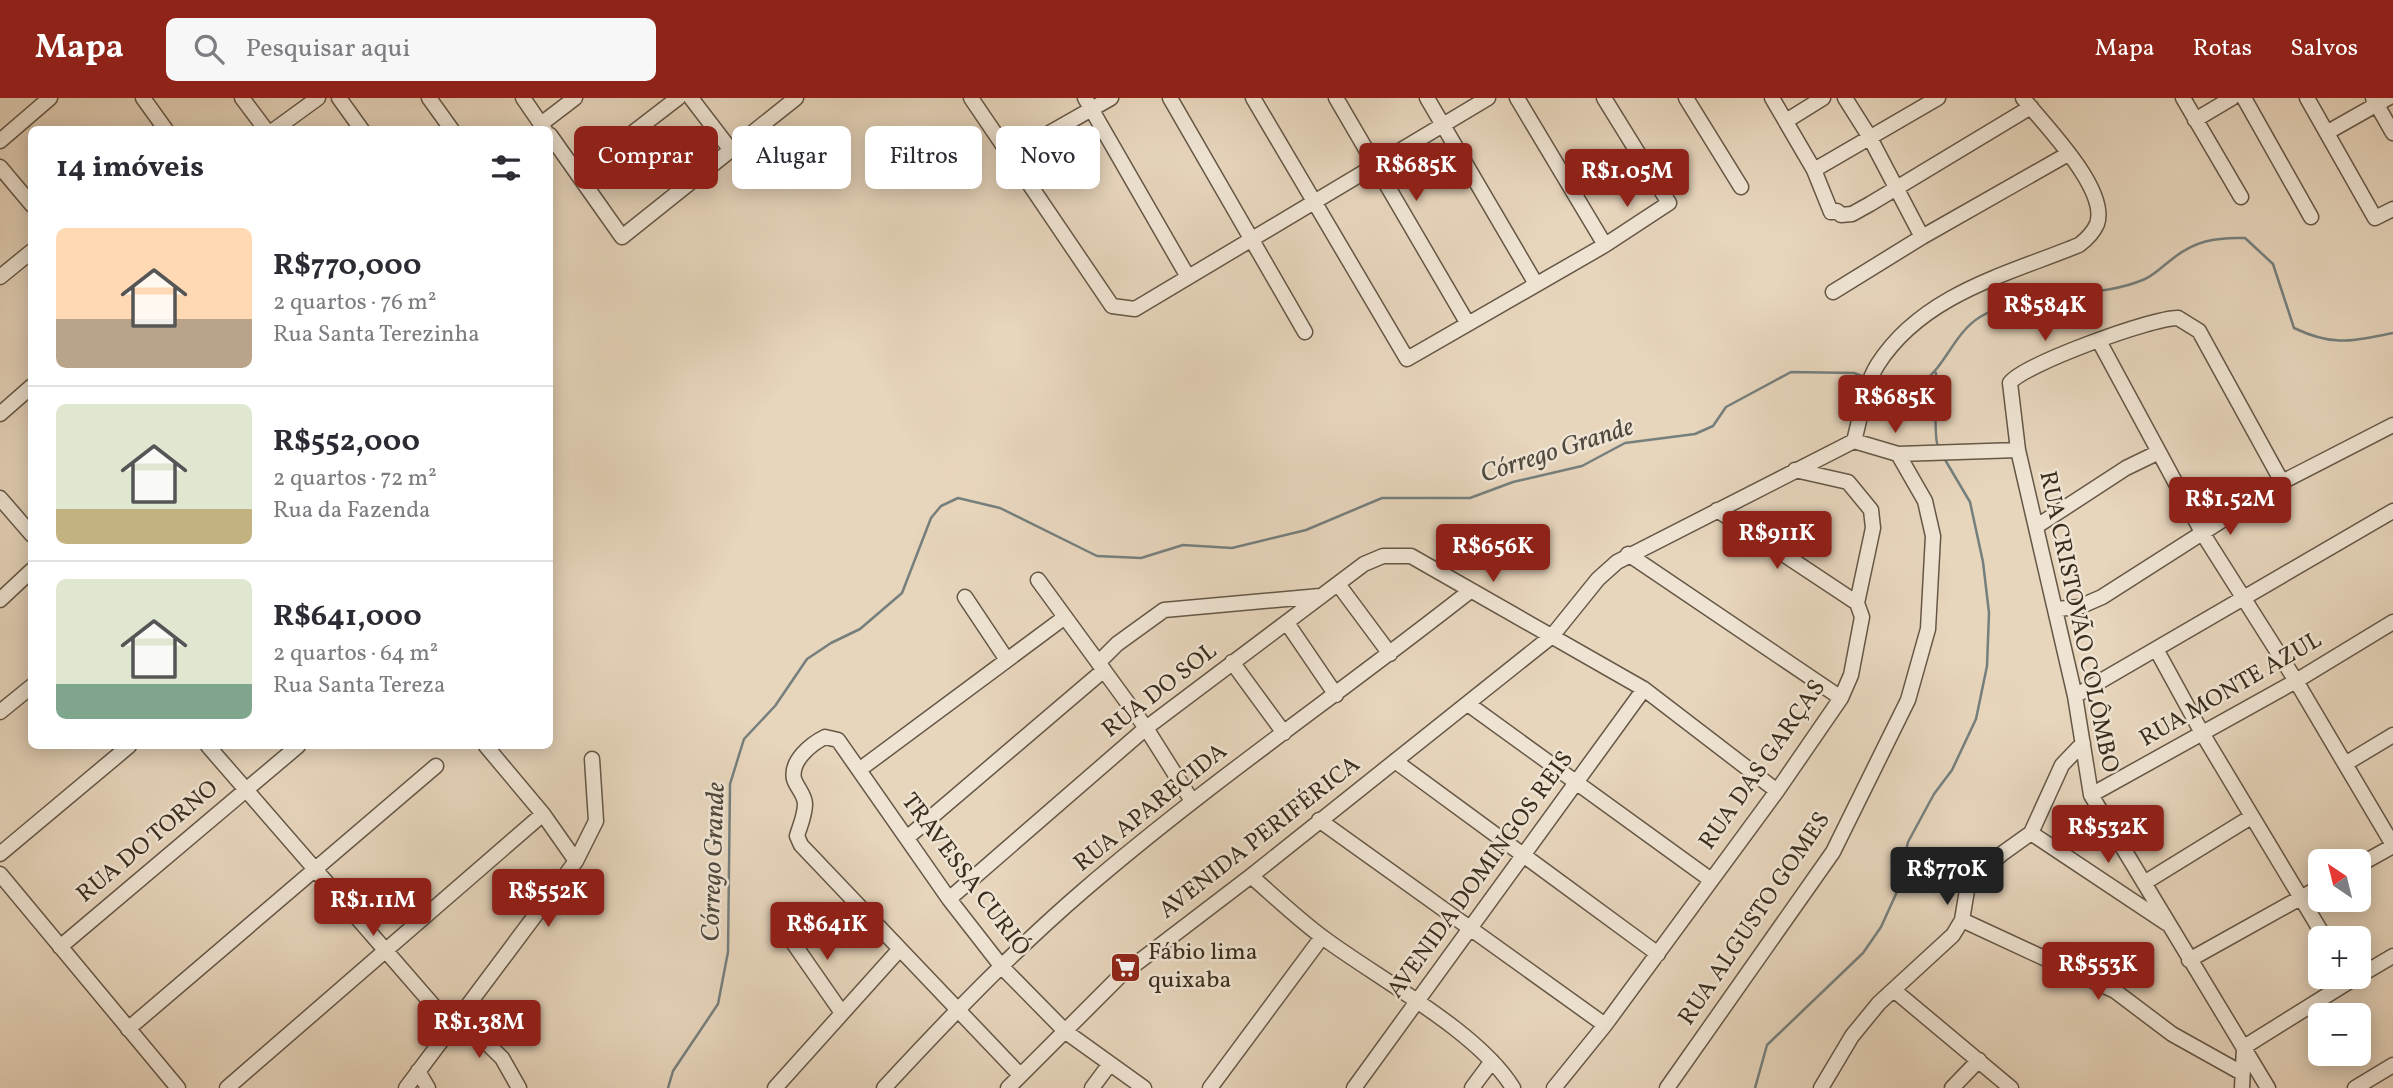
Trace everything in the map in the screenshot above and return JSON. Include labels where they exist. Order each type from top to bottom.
[{"type":"street","points":[[0,141],[50,98]]},
{"type":"street","points":[[143,98],[163,126]]},
{"type":"street","points":[[242,98],[263,126]]},
{"type":"street","points":[[280,126],[318,98]]},
{"type":"street","points":[[339,98],[359,126]]},
{"type":"street","points":[[429,98],[449,126]]},
{"type":"street","points":[[523,98],[542,126]]},
{"type":"street","points":[[547,126],[575,98]]},
{"type":"street","points":[[642,126],[678,98]]},
{"type":"street","points":[[691,98],[730,149]]},
{"type":"street","points":[[718,159],[778,103],[796,98]]},
{"type":"street","points":[[971,98],[996,134]]},
{"type":"street","points":[[1055,126],[1089,103],[1111,98]]},
{"type":"street","points":[[1170,98],[1305,332]]},
{"type":"street","points":[[1253,98],[1407,359],[1605,245],[1669,203],[1604,98]]},
{"type":"street","points":[[1336,98],[1373,166],[1468,324]]},
{"type":"street","points":[[1427,98],[1536,285]]},
{"type":"street","points":[[1033,189],[1112,306],[1135,309],[1488,98]]},
{"type":"street","points":[[1517,98],[1605,245]]},
{"type":"street","points":[[1686,98],[1741,187]]},
{"type":"street","points":[[1772,98],[1814,170],[1831,212],[1852,214],[2027,103],[2068,155],[2094,194],[2098,209],[2097,222],[2091,235],[2079,245],[1979,284],[1952,298],[1907,331],[1878,365],[1869,384],[1854,441]]},
{"type":"street","points":[[1786,121],[1823,98]]},
{"type":"street","points":[[1845,98],[1869,136],[1922,237]]},
{"type":"street","points":[[1814,170],[1938,98]]},
{"type":"street","points":[[2183,98],[2241,197]]},
{"type":"street","points":[[2195,120],[2232,98]]},
{"type":"street","points":[[2244,98],[2311,217]]},
{"type":"street","points":[[2307,98],[2375,218],[2393,209]]},
{"type":"street","points":[[2328,132],[2380,100],[2393,133]]},
{"type":"street","points":[[1089,103],[1188,277]]},
{"type":"street","points":[[553,141],[574,170]]},
{"type":"street","points":[[1833,292],[1922,237],[2068,155]]},
{"type":"street","points":[[0,167],[28,200]]},
{"type":"street","points":[[588,189],[622,237],[681,189]]},
{"type":"street","points":[[0,277],[28,254]]},
{"type":"street","points":[[2018,450],[2008,388],[2014,377],[2042,362],[2142,325],[2178,318],[2199,331],[2282,482]]},
{"type":"street","points":[[2099,341],[2203,534],[2296,681],[2393,846],[2371,858]]},
{"type":"street","points":[[0,414],[28,390]]},
{"type":"street","points":[[2057,609],[2079,607],[2102,597],[2282,482],[2393,425]]},
{"type":"street","name":"RUA CRISTOVÃO COLÔMBO","points":[[1854,441],[1898,454],[2018,450],[2057,609],[2091,795],[2268,1088]]},
{"type":"street","name":"AVENIDA PERIFÉRICA","points":[[1008,1088],[1120,976],[1251,876],[1552,636],[1598,579],[1628,554],[1854,441]]},
{"type":"street","points":[[2037,526],[2126,468],[2159,452]]},
{"type":"street","name":"RUA ALGUSTO GOMES","points":[[1667,1088],[1833,852],[1908,700],[1928,629],[1933,536],[1924,501],[1898,454]]},
{"type":"street","name":"RUA DAS GARÇAS","points":[[1554,1088],[1605,1026],[1658,954],[1841,698],[1858,644],[1862,617],[1857,603],[1873,528],[1871,510],[1848,482],[1796,470]]},
{"type":"street","points":[[0,498],[28,530]]},
{"type":"street","points":[[1717,510],[1857,603]]},
{"type":"street","points":[[2075,696],[2393,511]]},
{"type":"street","name":"RUA DO SOL","points":[[949,899],[1146,728],[1364,564],[1383,556],[1405,554],[1469,591]]},
{"type":"street","points":[[1628,554],[1841,698]]},
{"type":"street","points":[[0,600],[28,574]]},
{"type":"street","points":[[1038,580],[1146,728],[1192,801]]},
{"type":"street","points":[[1338,584],[1390,654]]},
{"type":"street","points":[[1469,591],[1644,689],[1777,790]]},
{"type":"street","name":"RUA APARECIDA","points":[[884,1088],[956,1010],[1083,891],[1192,801],[1336,695],[1469,591]]},
{"type":"street","points":[[908,837],[1102,666],[1117,644],[1164,610],[1322,596]]},
{"type":"street","points":[[965,597],[1007,660]]},
{"type":"street","points":[[856,766],[1065,617]]},
{"type":"street","points":[[1287,622],[1336,695]]},
{"type":"street","name":"RUA MONTE AZUL","points":[[2091,795],[2296,681],[2393,622]]},
{"type":"street","points":[[2156,649],[2251,817],[2318,926]]},
{"type":"street","points":[[1233,662],[1284,733]]},
{"type":"street","points":[[0,712],[28,689]]},
{"type":"street","name":"AVENIDA DOMINGOS REIS","points":[[1354,1088],[1644,689]]},
{"type":"street","points":[[1468,704],[1711,880]]},
{"type":"street","points":[[2345,765],[2393,735]]},
{"type":"street","name":"TRAVESSA CURIÓ","points":[[899,950],[801,845],[797,836],[805,802],[794,779],[799,758],[825,737],[838,740],[949,899],[1002,967],[1066,1031],[1144,1088]]},
{"type":"street","points":[[1821,1088],[1852,1036],[1879,1003],[1947,943],[1962,920],[1967,890],[1976,877],[2003,853],[2031,834],[2062,765],[2083,743]]},
{"type":"street","points":[[0,854],[125,749]]},
{"type":"street","points":[[211,749],[387,949],[456,1022],[502,1058],[519,1088]]},
{"type":"street","name":"RUA DO TORNO","points":[[60,947],[294,749]]},
{"type":"street","points":[[489,749],[543,814],[576,861]]},
{"type":"street","points":[[406,1088],[576,861],[596,821],[592,759]]},
{"type":"street","points":[[1395,761],[1658,954]]},
{"type":"street","points":[[128,1029],[436,766]]},
{"type":"street","points":[[227,1088],[543,814]]},
{"type":"street","points":[[2144,883],[2251,817]]},
{"type":"street","points":[[1319,820],[1605,1026]]},
{"type":"street","points":[[2031,834],[2151,915],[2168,923]]},
{"type":"street","points":[[0,874],[178,1088]]},
{"type":"street","points":[[1251,876],[1322,937],[1417,1003],[1492,1060],[1513,1088]]},
{"type":"street","points":[[2189,960],[2308,894]]},
{"type":"street","points":[[1962,920],[2115,991],[2172,1034],[2240,1072]]},
{"type":"street","points":[[785,931],[842,1013]]},
{"type":"street","points":[[1210,1088],[1322,937]]},
{"type":"street","points":[[775,1088],[899,950],[1020,1075]]},
{"type":"street","points":[[2371,968],[2393,956]]},
{"type":"street","points":[[2242,1088],[2240,1072],[2244,1047],[2336,989]]},
{"type":"street","points":[[1895,991],[2011,1088]]},
{"type":"street","points":[[1952,1088],[1979,1059]]},
{"type":"street","points":[[1472,1088],[1492,1060]]},
{"type":"street","points":[[1092,1088],[1109,1065]]},
{"type":"street","points":[[2355,1088],[2393,1065]]},
{"type":"street","points":[[418,1071],[428,1088]]},
{"type":"waterway","name":"Córrego Grande","points":[[1879,383],[1899,388],[1915,386],[1938,367],[1967,327],[2000,307],[2042,297],[2125,286],[2148,277],[2188,248],[2224,238],[2245,238],[2273,264],[2294,328],[2321,338],[2343,341],[2393,333]]},
{"type":"waterway","name":"Córrego Grande","points":[[668,1088],[673,1071],[718,1004],[728,952],[730,784],[744,739],[775,706],[807,659],[831,643],[860,629],[902,593],[931,518],[941,506],[958,498],[1000,508],[1097,556],[1141,558],[1183,545],[1232,548],[1306,530],[1382,498],[1470,498],[1513,482],[1582,466],[1625,443],[1695,434],[1713,426],[1726,407],[1791,372],[1854,373],[1862,376]]},
{"type":"waterway","points":[[1936,373],[1935,423],[1938,446]]},
{"type":"waterway","points":[[1755,1088],[1767,1045],[1863,953],[1881,927],[1896,894],[1908,842],[1934,794],[1952,770],[1976,719],[1987,666],[1989,613],[1983,562],[1970,502],[1944,458]]},
{"type":"place","name":"Fábio lima quixaba","points":[[1125,967]]}]
